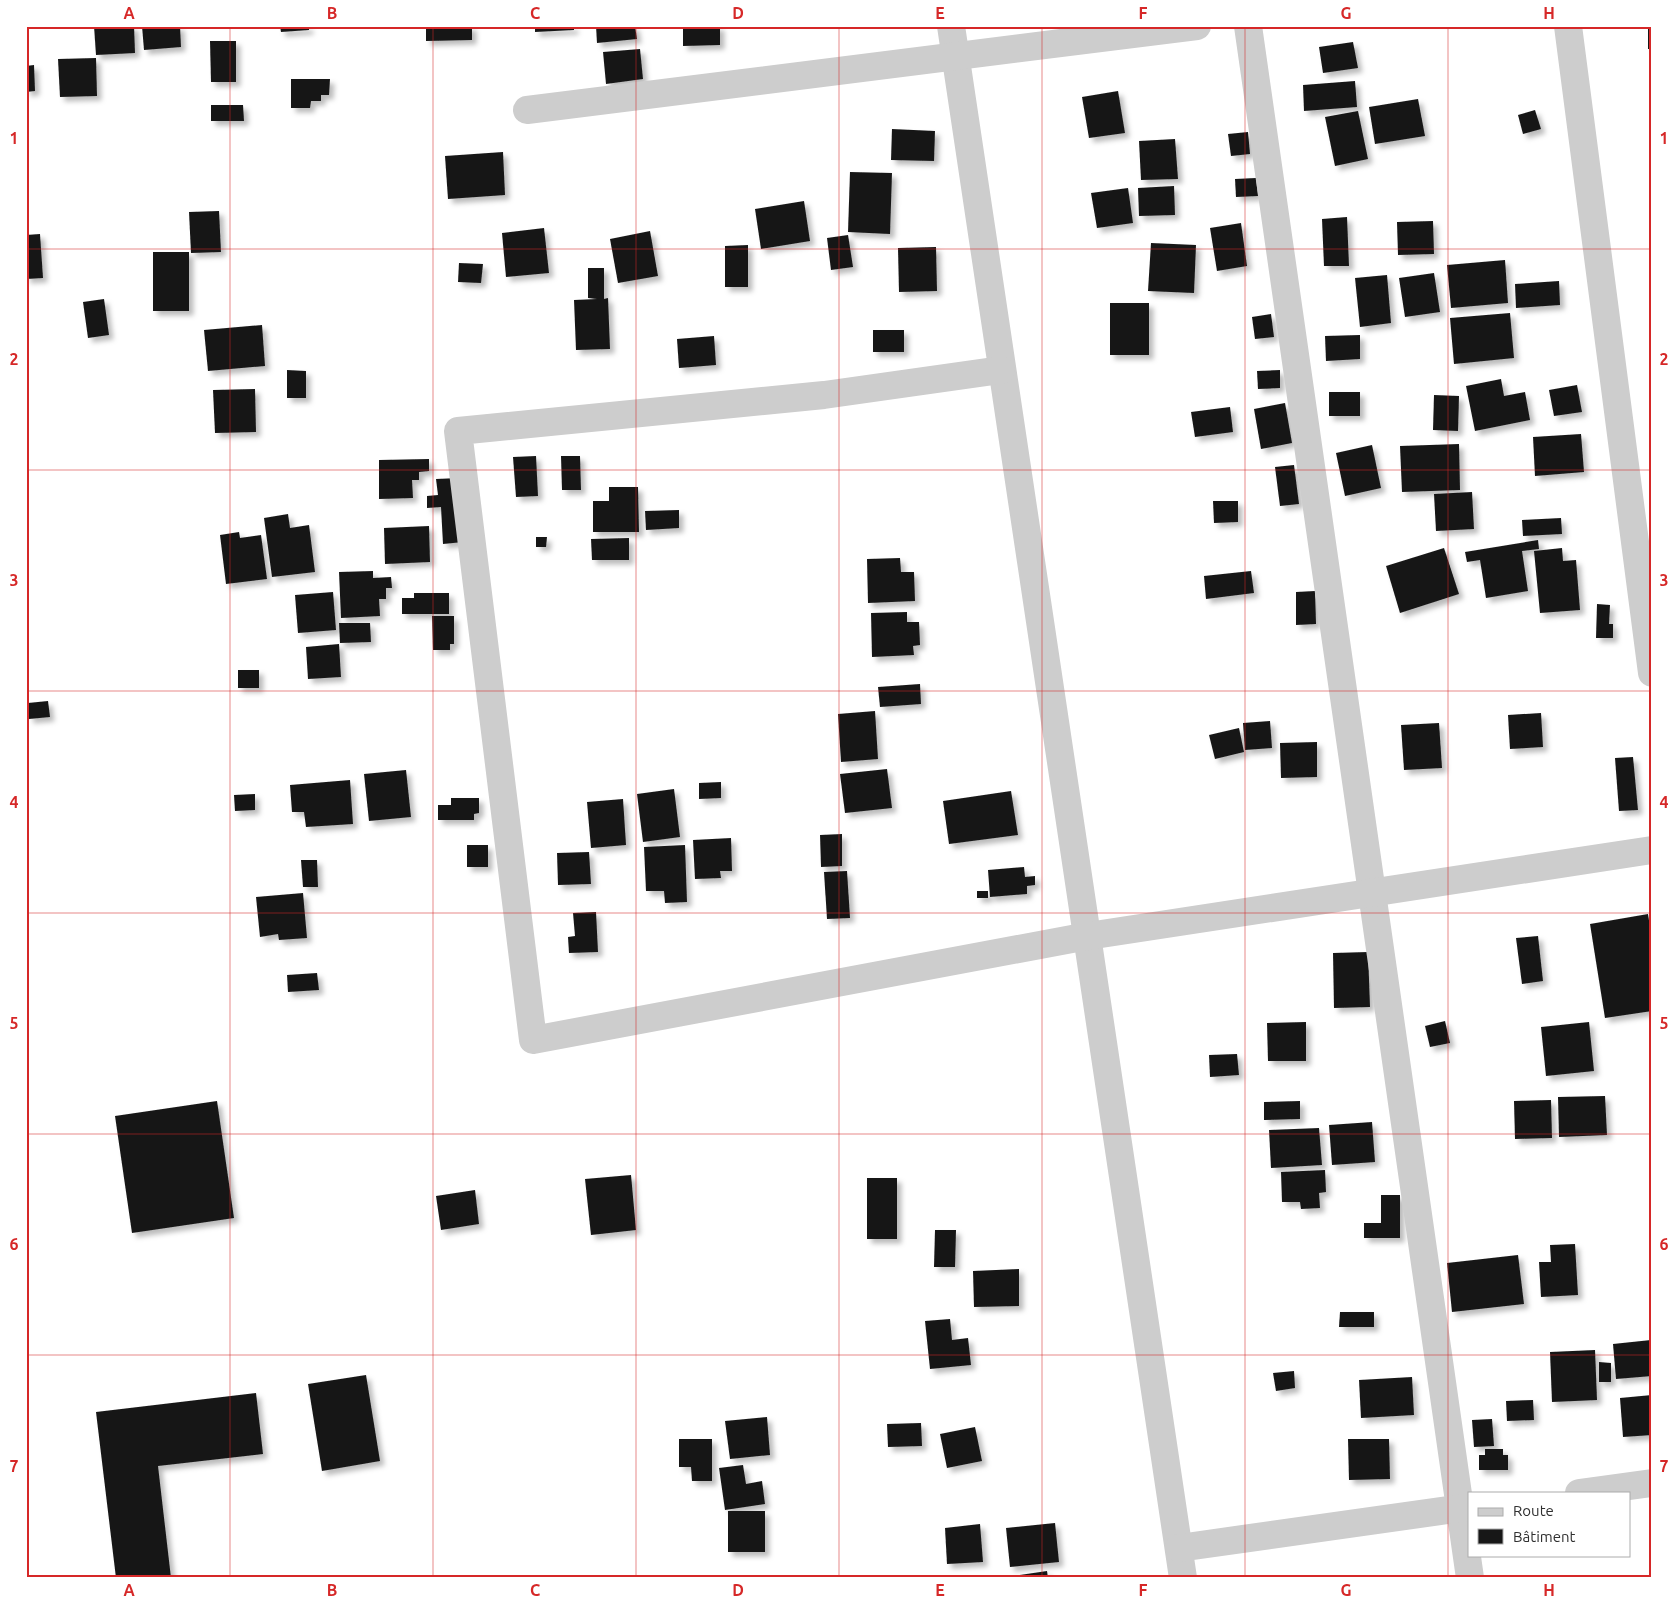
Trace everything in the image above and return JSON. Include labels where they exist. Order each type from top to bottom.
[{"type":"street","points":[[951,26],[1183,1578]]},
{"type":"street","points":[[527,110],[1197,26]]},
{"type":"street","points":[[1248,26],[1372,892],[1464,1508],[1468,1555]]},
{"type":"street","points":[[1568,26],[1652,673]]},
{"type":"street","points":[[1001,370],[824,394],[458,431],[533,1040],[1088,936],[1652,850]]},
{"type":"street","points":[[1586,1492],[1652,1483]]},
{"type":"street","points":[[1179,1548],[1464,1508]]},
{"type":"street","points":[[1468,1556],[1470,1578]]},
{"type":"building","points":[[94,26],[134,26],[135,53],[96,55]]},
{"type":"building","points":[[142,26],[180,26],[181,47],[144,50]]},
{"type":"building","points":[[280,26],[309,26],[309,30],[281,32]]},
{"type":"building","points":[[426,26],[472,26],[472,40],[426,41]]},
{"type":"building","points":[[535,26],[574,26],[574,30],[535,32]]},
{"type":"building","points":[[596,26],[635,26],[637,39],[597,43]]},
{"type":"building","points":[[683,26],[720,26],[720,45],[683,46]]},
{"type":"building","points":[[1648,26],[1652,26],[1652,49],[1648,49]]},
{"type":"building","points":[[210,41],[236,41],[236,82],[211,82]]},
{"type":"building","points":[[1353,42],[1358,68],[1323,73],[1319,47]]},
{"type":"building","points":[[640,49],[643,79],[606,84],[603,52]]},
{"type":"building","points":[[96,58],[97,96],[60,97],[58,59]]},
{"type":"building","points":[[34,65],[35,91],[26,92],[26,66]]},
{"type":"building","points":[[291,79],[330,79],[329,95],[321,95],[321,101],[311,101],[310,108],[291,108]]},
{"type":"building","points":[[1355,81],[1357,107],[1304,111],[1303,85]]},
{"type":"building","points":[[1118,91],[1125,133],[1089,138],[1082,97]]},
{"type":"building","points":[[1418,99],[1425,136],[1375,144],[1369,107]]},
{"type":"building","points":[[211,105],[243,105],[244,121],[211,121]]},
{"type":"building","points":[[1535,110],[1541,129],[1523,134],[1518,115]]},
{"type":"building","points":[[1358,111],[1368,159],[1335,166],[1325,117]]},
{"type":"building","points":[[892,129],[935,131],[934,161],[891,160]]},
{"type":"building","points":[[1248,132],[1250,154],[1231,156],[1228,134]]},
{"type":"building","points":[[1175,139],[1178,179],[1141,180],[1139,141]]},
{"type":"building","points":[[503,152],[505,195],[448,199],[445,156]]},
{"type":"building","points":[[850,172],[892,173],[890,234],[848,232]]},
{"type":"building","points":[[1256,178],[1258,196],[1236,197],[1235,179]]},
{"type":"building","points":[[1174,186],[1175,215],[1139,216],[1138,188]]},
{"type":"building","points":[[1128,188],[1133,223],[1097,228],[1091,193]]},
{"type":"building","points":[[804,201],[810,241],[761,249],[755,209]]},
{"type":"building","points":[[219,211],[221,252],[191,253],[189,212]]},
{"type":"building","points":[[1347,217],[1349,266],[1324,266],[1322,219]]},
{"type":"building","points":[[1433,221],[1434,254],[1398,255],[1397,222]]},
{"type":"building","points":[[1241,223],[1247,266],[1217,271],[1210,228]]},
{"type":"building","points":[[544,228],[549,273],[506,277],[502,233]]},
{"type":"building","points":[[650,231],[658,276],[618,283],[610,239]]},
{"type":"building","points":[[40,234],[43,278],[26,279],[26,235]]},
{"type":"building","points":[[848,235],[853,267],[831,270],[827,238]]},
{"type":"building","points":[[1151,243],[1196,245],[1194,293],[1148,291]]},
{"type":"building","points":[[748,245],[748,287],[725,287],[725,246]]},
{"type":"building","points":[[936,247],[937,291],[899,292],[898,248]]},
{"type":"building","points":[[153,252],[189,252],[189,311],[153,311]]},
{"type":"building","points":[[1505,260],[1508,303],[1451,308],[1447,265]]},
{"type":"building","points":[[459,263],[483,264],[481,283],[458,282]]},
{"type":"building","points":[[588,268],[604,268],[604,299],[608,298],[610,349],[576,350],[574,300],[597,299],[588,298]]},
{"type":"building","points":[[1434,273],[1440,312],[1405,317],[1399,278]]},
{"type":"building","points":[[1387,275],[1391,323],[1360,327],[1355,278]]},
{"type":"building","points":[[1559,281],[1560,305],[1516,308],[1515,284]]},
{"type":"building","points":[[104,299],[109,335],[88,338],[83,302]]},
{"type":"building","points":[[1110,303],[1149,303],[1149,355],[1110,355]]},
{"type":"building","points":[[1510,313],[1514,358],[1454,364],[1450,318]]},
{"type":"building","points":[[1271,314],[1274,337],[1255,339],[1252,317]]},
{"type":"building","points":[[262,325],[265,366],[208,371],[204,330]]},
{"type":"building","points":[[873,330],[904,330],[904,352],[873,352]]},
{"type":"building","points":[[1360,335],[1360,359],[1326,361],[1325,336]]},
{"type":"building","points":[[714,336],[716,365],[679,368],[677,339]]},
{"type":"building","points":[[287,370],[306,371],[306,398],[287,398]]},
{"type":"building","points":[[1280,370],[1280,388],[1258,389],[1257,371]]},
{"type":"building","points":[[1501,379],[1504,396],[1525,392],[1530,420],[1475,431],[1466,386]]},
{"type":"building","points":[[1577,385],[1582,412],[1554,416],[1549,390]]},
{"type":"building","points":[[255,389],[256,432],[215,433],[213,390]]},
{"type":"building","points":[[1329,392],[1360,392],[1360,416],[1329,416]]},
{"type":"building","points":[[1434,395],[1459,396],[1458,431],[1433,430]]},
{"type":"building","points":[[1285,403],[1292,443],[1261,449],[1254,409]]},
{"type":"building","points":[[1230,407],[1233,432],[1195,437],[1191,412]]},
{"type":"building","points":[[1581,434],[1584,472],[1535,476],[1533,437]]},
{"type":"building","points":[[1459,444],[1460,490],[1402,492],[1400,446]]},
{"type":"building","points":[[1372,445],[1381,488],[1345,496],[1336,453]]},
{"type":"building","points":[[536,456],[538,496],[516,497],[513,457]]},
{"type":"building","points":[[561,456],[580,456],[581,490],[562,490]]},
{"type":"building","points":[[429,459],[429,471],[419,472],[419,480],[412,480],[413,498],[379,499],[379,460]]},
{"type":"building","points":[[1294,465],[1299,504],[1280,506],[1275,467]]},
{"type":"building","points":[[459,478],[463,542],[443,544],[441,507],[427,508],[427,496],[438,495],[436,479]]},
{"type":"building","points":[[609,487],[638,487],[639,532],[593,532],[593,501],[609,501]]},
{"type":"building","points":[[1472,492],[1474,529],[1436,531],[1434,494]]},
{"type":"building","points":[[1213,501],[1238,501],[1238,522],[1214,523]]},
{"type":"building","points":[[679,510],[679,528],[646,530],[645,511]]},
{"type":"building","points":[[288,514],[290,528],[309,525],[315,572],[272,577],[264,518]]},
{"type":"building","points":[[1561,518],[1562,534],[1523,536],[1522,520]]},
{"type":"building","points":[[429,526],[430,562],[385,564],[384,528]]},
{"type":"building","points":[[239,532],[240,538],[261,535],[267,579],[226,584],[220,535]]},
{"type":"building","points":[[536,537],[547,537],[546,547],[536,547]]},
{"type":"building","points":[[629,538],[629,560],[592,560],[591,539]]},
{"type":"building","points":[[1538,540],[1539,549],[1522,551],[1528,591],[1486,598],[1480,560],[1467,562],[1465,552]]},
{"type":"building","points":[[1444,548],[1459,594],[1400,613],[1386,566]]},
{"type":"building","points":[[1562,548],[1563,561],[1576,560],[1580,610],[1540,613],[1534,551]]},
{"type":"building","points":[[900,558],[901,572],[914,572],[915,601],[868,603],[867,559]]},
{"type":"building","points":[[373,571],[373,578],[391,577],[392,588],[386,588],[386,599],[379,599],[380,616],[341,618],[339,572]]},
{"type":"building","points":[[1251,571],[1254,593],[1206,599],[1204,576]]},
{"type":"building","points":[[1315,591],[1316,624],[1296,625],[1296,592]]},
{"type":"building","points":[[333,592],[336,630],[298,633],[295,595]]},
{"type":"building","points":[[414,593],[449,593],[449,614],[402,614],[402,598],[414,598]]},
{"type":"building","points":[[1597,604],[1610,605],[1609,624],[1613,624],[1613,638],[1596,638]]},
{"type":"building","points":[[907,612],[907,622],[919,622],[920,645],[913,646],[914,655],[872,657],[871,613]]},
{"type":"building","points":[[432,616],[454,616],[454,644],[450,644],[450,650],[433,650]]},
{"type":"building","points":[[339,623],[370,623],[371,642],[340,643]]},
{"type":"building","points":[[339,644],[341,677],[308,679],[306,647]]},
{"type":"building","points":[[238,670],[259,670],[259,688],[238,688]]},
{"type":"building","points":[[920,684],[921,704],[880,707],[878,687]]},
{"type":"building","points":[[48,701],[50,717],[29,719],[28,703]]},
{"type":"building","points":[[875,711],[878,759],[841,762],[838,714]]},
{"type":"building","points":[[1541,713],[1543,747],[1510,749],[1508,715]]},
{"type":"building","points":[[1270,721],[1272,748],[1245,750],[1243,723]]},
{"type":"building","points":[[1439,723],[1442,768],[1404,770],[1401,725]]},
{"type":"building","points":[[1239,728],[1244,752],[1215,759],[1209,735]]},
{"type":"building","points":[[1317,742],[1317,777],[1281,778],[1280,743]]},
{"type":"building","points":[[1633,757],[1638,810],[1619,811],[1615,758]]},
{"type":"building","points":[[887,769],[892,808],[845,813],[840,774]]},
{"type":"building","points":[[406,770],[411,817],[369,821],[364,774]]},
{"type":"building","points":[[350,780],[353,824],[306,827],[304,812],[292,812],[290,785]]},
{"type":"building","points":[[721,782],[721,798],[699,799],[699,783]]},
{"type":"building","points":[[674,789],[680,837],[643,842],[637,794]]},
{"type":"building","points":[[1011,791],[1018,835],[949,844],[943,801]]},
{"type":"building","points":[[255,794],[255,810],[235,811],[234,795]]},
{"type":"building","points":[[451,798],[479,798],[479,813],[474,814],[474,820],[438,820],[438,805],[451,805]]},
{"type":"building","points":[[623,799],[626,845],[591,848],[587,802]]},
{"type":"building","points":[[842,834],[842,866],[821,867],[820,835]]},
{"type":"building","points":[[731,838],[732,871],[720,871],[721,878],[695,879],[693,840]]},
{"type":"building","points":[[467,845],[488,845],[488,867],[467,867]]},
{"type":"building","points":[[685,845],[687,902],[665,903],[664,891],[646,891],[644,847]]},
{"type":"building","points":[[589,852],[591,884],[558,885],[557,853]]},
{"type":"building","points":[[301,860],[317,860],[318,887],[303,887]]},
{"type":"building","points":[[1024,867],[1025,877],[1035,876],[1035,885],[1027,886],[1027,894],[990,897],[988,870]]},
{"type":"building","points":[[847,871],[850,918],[827,919],[824,872]]},
{"type":"building","points":[[977,891],[988,891],[988,898],[977,898]]},
{"type":"building","points":[[303,893],[307,938],[279,940],[278,934],[260,937],[256,897]]},
{"type":"building","points":[[596,912],[598,952],[569,953],[568,937],[575,936],[573,913]]},
{"type":"building","points":[[1648,914],[1652,940],[1652,1011],[1605,1018],[1590,924]]},
{"type":"building","points":[[1538,936],[1543,981],[1522,984],[1516,938]]},
{"type":"building","points":[[1368,952],[1370,1007],[1334,1008],[1333,953]]},
{"type":"building","points":[[317,973],[319,990],[288,992],[287,975]]},
{"type":"building","points":[[1445,1021],[1450,1043],[1430,1047],[1425,1026]]},
{"type":"building","points":[[1306,1022],[1306,1061],[1268,1061],[1267,1023]]},
{"type":"building","points":[[1589,1022],[1594,1071],[1546,1076],[1541,1027]]},
{"type":"building","points":[[1237,1054],[1239,1075],[1210,1077],[1209,1055]]},
{"type":"building","points":[[1605,1096],[1607,1135],[1559,1137],[1558,1097]]},
{"type":"building","points":[[1551,1100],[1552,1138],[1515,1139],[1514,1101]]},
{"type":"building","points":[[217,1101],[234,1218],[132,1233],[115,1116]]},
{"type":"building","points":[[1300,1101],[1300,1119],[1264,1120],[1264,1102]]},
{"type":"building","points":[[1372,1122],[1375,1162],[1332,1165],[1329,1125]]},
{"type":"building","points":[[1319,1128],[1322,1165],[1271,1168],[1269,1130]]},
{"type":"building","points":[[1325,1170],[1326,1192],[1319,1193],[1320,1208],[1301,1209],[1300,1202],[1282,1202],[1281,1172]]},
{"type":"building","points":[[631,1175],[636,1230],[591,1235],[585,1179]]},
{"type":"building","points":[[867,1178],[897,1178],[897,1239],[867,1239]]},
{"type":"building","points":[[475,1190],[479,1224],[441,1230],[436,1196]]},
{"type":"building","points":[[1381,1195],[1400,1195],[1400,1238],[1364,1238],[1364,1223],[1381,1223]]},
{"type":"building","points":[[935,1230],[956,1230],[955,1267],[934,1267]]},
{"type":"building","points":[[1575,1244],[1578,1295],[1541,1297],[1539,1262],[1551,1262],[1550,1245]]},
{"type":"building","points":[[1518,1255],[1524,1304],[1452,1312],[1447,1263]]},
{"type":"building","points":[[1019,1269],[1019,1306],[974,1307],[973,1271]]},
{"type":"building","points":[[1340,1312],[1374,1312],[1374,1327],[1339,1327]]},
{"type":"building","points":[[950,1319],[952,1340],[968,1338],[971,1365],[930,1369],[925,1321]]},
{"type":"building","points":[[1651,1340],[1652,1376],[1616,1379],[1613,1344]]},
{"type":"building","points":[[1595,1350],[1597,1400],[1552,1402],[1550,1352]]},
{"type":"building","points":[[1599,1362],[1611,1363],[1611,1382],[1599,1382]]},
{"type":"building","points":[[1294,1371],[1295,1388],[1276,1391],[1273,1373]]},
{"type":"building","points":[[366,1375],[380,1461],[322,1471],[308,1384]]},
{"type":"building","points":[[1412,1377],[1414,1415],[1361,1418],[1359,1380]]},
{"type":"building","points":[[256,1393],[263,1454],[158,1466],[171,1578],[116,1578],[96,1412]]},
{"type":"building","points":[[1652,1395],[1652,1435],[1623,1437],[1620,1398]]},
{"type":"building","points":[[1533,1400],[1534,1420],[1507,1421],[1506,1401]]},
{"type":"building","points":[[767,1417],[770,1455],[730,1459],[725,1421]]},
{"type":"building","points":[[1492,1419],[1494,1446],[1474,1447],[1472,1420]]},
{"type":"building","points":[[921,1423],[922,1446],[888,1447],[887,1424]]},
{"type":"building","points":[[975,1427],[982,1461],[947,1468],[940,1434]]},
{"type":"building","points":[[679,1439],[712,1439],[712,1481],[692,1481],[691,1467],[679,1467]]},
{"type":"building","points":[[1348,1439],[1389,1439],[1390,1479],[1349,1480]]},
{"type":"building","points":[[1485,1449],[1503,1449],[1503,1455],[1508,1455],[1508,1470],[1479,1470],[1479,1455],[1485,1455]]},
{"type":"building","points":[[743,1465],[746,1484],[762,1481],[765,1504],[725,1510],[719,1468]]},
{"type":"building","points":[[728,1511],[765,1511],[765,1552],[728,1552]]},
{"type":"building","points":[[1055,1523],[1059,1562],[1010,1567],[1006,1528]]},
{"type":"building","points":[[980,1524],[983,1562],[947,1564],[945,1528]]},
{"type":"building","points":[[1047,1571],[1048,1578],[1006,1578],[1006,1577]]}]
